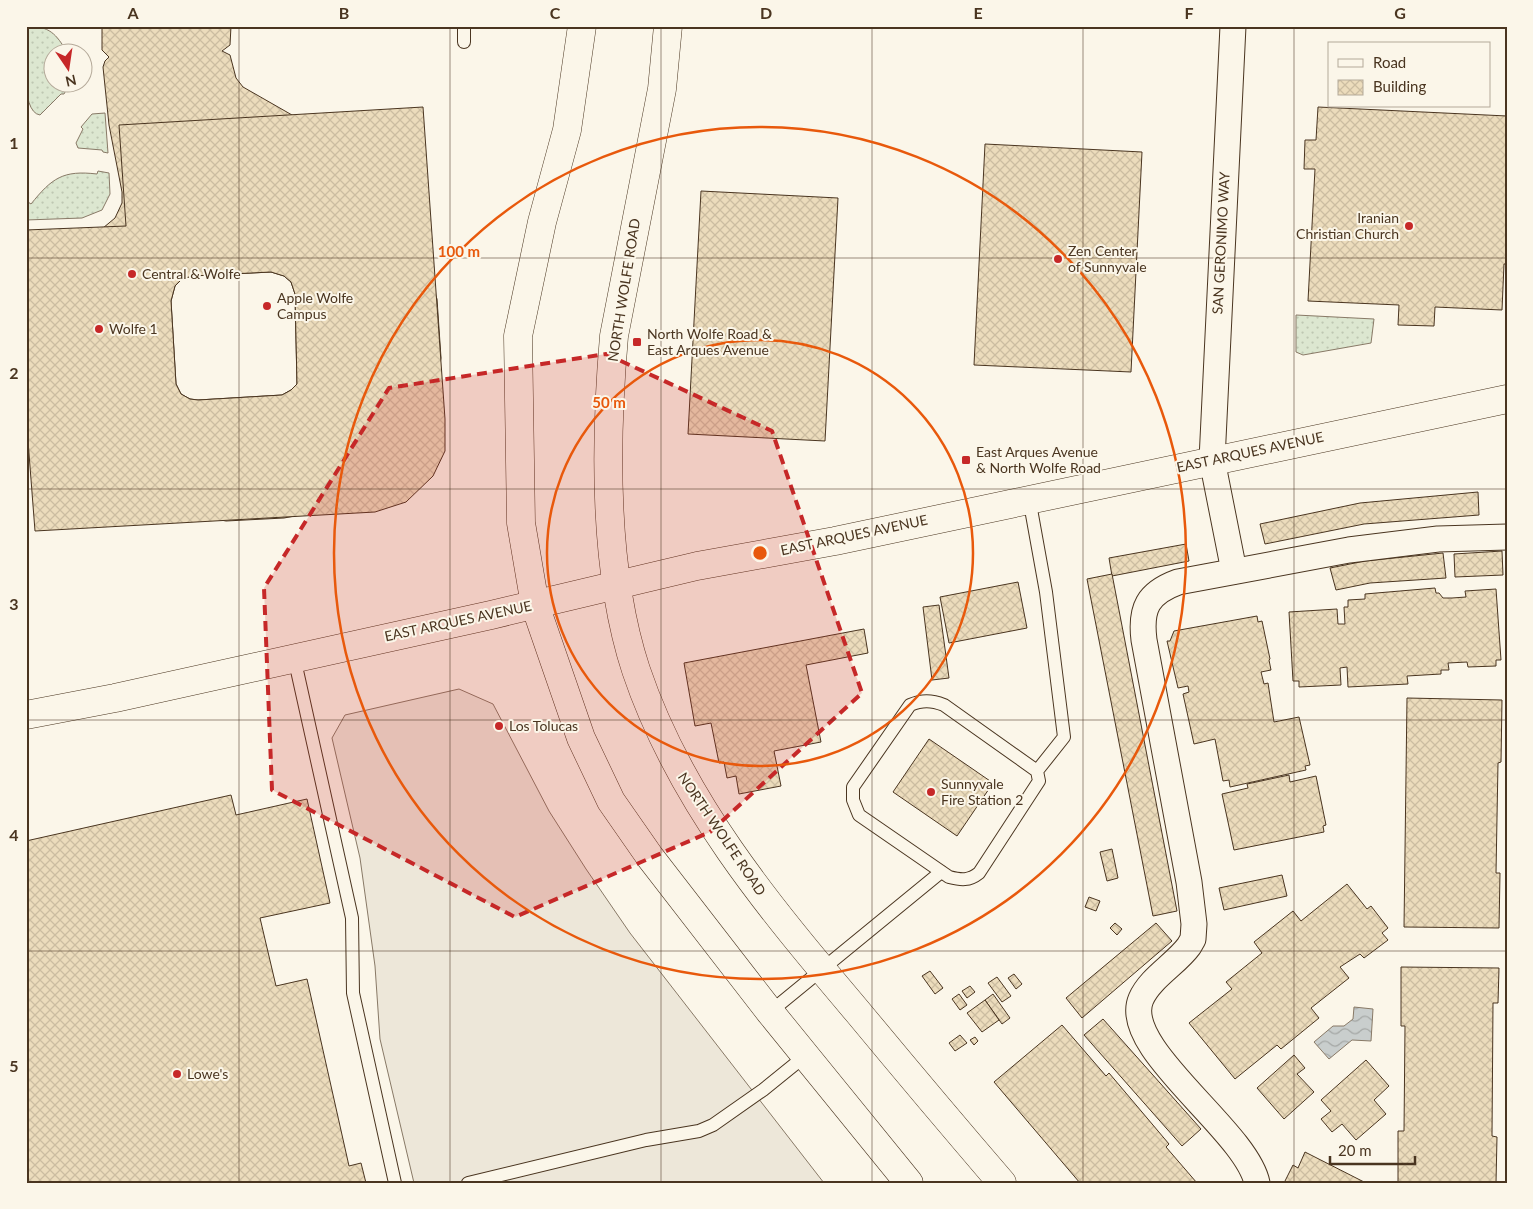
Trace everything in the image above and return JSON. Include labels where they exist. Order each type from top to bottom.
[{"type":"main road","points":[[582,26],[567,130],[542,222],[518,336],[522,523],[535,605],[581,738],[611,801],[650,857],[770,1012],[908,1183]]},
{"type":"main road","name":"NORTH WOLFE ROAD","points":[[668,26],[662,89],[614,336],[608,496],[616,586],[635,668],[678,770],[708,818],[761,893],[823,970],[1002,1183]]},
{"type":"main road","name":"EAST ARQUES AVENUE","points":[[26,715],[115,698],[535,605],[697,566],[835,541],[1030,498],[1507,399]]},
{"type":"street","name":"SAN GERONIMO WAY","points":[[1232,26],[1212,460],[1234,571]]},
{"type":"street","points":[[1257,1183],[1248,1163],[1209,1112],[1154,1050],[1143,1034],[1138,1015],[1138,1006],[1146,990],[1185,952],[1193,939],[1194,932],[1189,882],[1142,629],[1145,608],[1158,591],[1167,586],[1234,571],[1358,549],[1438,539],[1507,537]]},
{"type":"lane","points":[[464,26],[464,42]]},
{"type":"lane","points":[[1030,498],[1046,592],[1064,737],[1037,771]]},
{"type":"lane","points":[[294,657],[352,918],[353,993],[395,1183]]},
{"type":"lane","points":[[921,700],[934,701],[944,705],[1037,771],[1039,781],[979,873],[972,879],[948,878],[859,815],[853,800],[853,787],[910,705],[921,700]]},
{"type":"lane","points":[[770,1012],[941,872]]},
{"type":"lane","points":[[468,1183],[646,1140],[699,1131],[713,1125],[763,1090],[805,1056]]},
{"type":"highlighted area","points":[[606,354],[772,431],[862,693],[710,832],[515,917],[272,790],[264,588],[389,388]]},
{"type":"green space","points":[[26,26],[47,29],[60,42],[42,42],[42,92],[65,92],[40,115],[33,111],[29,102],[26,90]]},
{"type":"green space","points":[[105,113],[108,153],[102,150],[78,148],[76,143],[83,129],[81,127],[92,114]]},
{"type":"green space","points":[[98,171],[109,173],[110,194],[102,210],[82,218],[26,220],[28,202],[31,204],[52,182],[75,173],[97,174]]},
{"type":"green space","points":[[1296,315],[1374,319],[1371,343],[1303,355],[1296,352]]},
{"type":"shaded area","points":[[459,689],[493,704],[549,811],[630,933],[824,1183],[414,1183],[380,1039],[375,966],[360,858],[332,738],[345,715]]},
{"type":"water","points":[[1354,1007],[1373,1009],[1371,1041],[1352,1040],[1329,1059],[1314,1042],[1333,1026],[1344,1026],[1353,1019]]},
{"type":"building","name":"Central & Wolfe","points":[[102,26],[231,26],[230,45],[222,51],[230,55],[236,78],[243,87],[320,131],[351,157],[378,187],[419,251],[437,299],[441,358],[436,386],[426,416],[405,449],[369,486],[327,510],[284,518],[226,521],[156,508],[100,479],[57,443],[26,405],[26,231],[71,237],[97,233],[115,218],[122,203],[122,192],[109,125],[103,67],[109,57],[102,50]],"holes":[[[271,272],[284,276],[291,282],[295,294],[297,384],[282,395],[198,400],[190,399],[181,394],[176,384],[171,301],[175,286],[182,279],[192,276]]]},
{"type":"building","name":"Central & Wolfe","points":[[423,107],[445,419],[445,451],[433,476],[406,502],[375,512],[35,531],[26,415],[26,230],[126,226],[119,125]],"holes":[[[271,272],[284,276],[291,282],[295,294],[297,384],[282,395],[198,400],[190,399],[181,394],[176,384],[171,301],[175,286],[182,279],[192,276]]]},
{"type":"building","name":"Iranian Christian Church","points":[[1318,107],[1507,116],[1507,264],[1504,264],[1502,310],[1435,307],[1434,326],[1398,325],[1399,305],[1308,301],[1315,169],[1304,169],[1305,140],[1316,140]]},
{"type":"building","name":"Zen Center of Sunnyvale","points":[[985,144],[1142,152],[1131,372],[974,365]]},
{"type":"building","points":[[701,191],[838,198],[825,441],[688,434]]},
{"type":"building","points":[[1478,492],[1479,515],[1364,524],[1265,544],[1260,524],[1360,503]]},
{"type":"building","points":[[1186,544],[1189,561],[1112,576],[1109,558]]},
{"type":"building","points":[[1502,551],[1503,575],[1455,577],[1454,554]]},
{"type":"building","points":[[1443,553],[1446,578],[1370,583],[1336,590],[1330,568],[1365,561]]},
{"type":"building","points":[[1112,574],[1177,911],[1153,916],[1087,579]]},
{"type":"building","points":[[1018,582],[1027,628],[949,643],[940,597]]},
{"type":"building","points":[[1435,588],[1436,593],[1439,593],[1443,598],[1466,597],[1465,591],[1496,589],[1501,660],[1496,660],[1496,666],[1468,667],[1467,662],[1448,663],[1449,670],[1441,670],[1441,674],[1407,676],[1408,684],[1348,687],[1347,667],[1340,668],[1341,685],[1299,687],[1299,681],[1293,681],[1289,612],[1337,609],[1338,624],[1345,624],[1344,607],[1348,607],[1348,600],[1365,599],[1365,594]]},
{"type":"building","points":[[939,605],[949,678],[932,680],[923,607]]},
{"type":"building","points":[[1257,616],[1258,622],[1262,621],[1270,659],[1271,670],[1261,672],[1264,684],[1268,683],[1274,722],[1299,717],[1310,765],[1305,766],[1306,770],[1230,787],[1229,780],[1223,781],[1215,739],[1194,744],[1183,694],[1189,692],[1188,686],[1178,688],[1167,641],[1170,641],[1174,631]]},
{"type":"building","points":[[864,629],[868,653],[806,665],[821,742],[774,751],[781,786],[739,794],[736,776],[727,778],[724,762],[719,763],[711,723],[695,726],[684,663]]},
{"type":"building","points":[[1407,698],[1502,700],[1501,762],[1498,763],[1496,873],[1500,873],[1499,928],[1404,927]]},
{"type":"building","points":[[929,739],[993,783],[957,836],[893,792]]},
{"type":"building","points":[[1289,775],[1290,782],[1316,776],[1326,825],[1323,826],[1324,832],[1234,850],[1222,794],[1248,788],[1247,784]]},
{"type":"building","name":"Lowe's","points":[[231,795],[236,815],[307,799],[330,903],[260,918],[276,986],[307,979],[349,1166],[361,1163],[366,1183],[26,1183],[26,841]]},
{"type":"building","points":[[1112,849],[1118,878],[1107,881],[1100,852]]},
{"type":"building","points":[[1282,875],[1287,896],[1224,910],[1219,888]]},
{"type":"building","points":[[1347,884],[1367,909],[1371,906],[1388,928],[1382,933],[1388,940],[1364,958],[1360,954],[1340,967],[1349,978],[1311,1008],[1319,1018],[1281,1049],[1277,1045],[1235,1079],[1189,1023],[1232,989],[1226,982],[1262,953],[1254,942],[1293,911],[1301,921]]},
{"type":"building","points":[[1089,897],[1100,901],[1096,911],[1085,907]]},
{"type":"building","points":[[1115,923],[1122,929],[1117,935],[1110,928]]},
{"type":"building","points":[[1156,923],[1172,941],[1082,1018],[1066,998]]},
{"type":"building","points":[[1401,967],[1499,968],[1498,1003],[1493,1003],[1492,1136],[1497,1137],[1496,1183],[1398,1183],[1398,1131],[1404,1131],[1405,1026],[1401,1026]]},
{"type":"building","points":[[930,971],[943,988],[935,994],[922,976]]},
{"type":"building","points":[[1014,974],[1022,984],[1016,989],[1008,978]]},
{"type":"building","points":[[997,977],[1011,996],[1002,1002],[988,983]]},
{"type":"building","points":[[970,986],[975,992],[967,998],[962,991]]},
{"type":"building","points":[[959,994],[967,1005],[960,1010],[952,999]]},
{"type":"building","points":[[993,994],[1010,1018],[1002,1024],[985,1000]]},
{"type":"building","points":[[985,1000],[999,1020],[982,1032],[967,1013]]},
{"type":"building","points":[[1103,1019],[1201,1129],[1182,1146],[1084,1035]]},
{"type":"building","points":[[1062,1025],[1106,1076],[1109,1073],[1169,1144],[1166,1147],[1197,1183],[1080,1183],[994,1082]]},
{"type":"building","points":[[960,1035],[967,1043],[955,1051],[949,1043]]},
{"type":"building","points":[[975,1037],[978,1041],[974,1045],[970,1040]]},
{"type":"building","points":[[1294,1055],[1305,1068],[1297,1074],[1314,1092],[1284,1119],[1257,1088]]},
{"type":"building","points":[[1366,1060],[1389,1086],[1374,1100],[1386,1114],[1356,1140],[1342,1124],[1332,1132],[1321,1119],[1331,1111],[1321,1100]]},
{"type":"building","points":[[1305,1152],[1366,1183],[1284,1183],[1293,1165],[1298,1168]]},
{"type":"place","name":"Iranian Christian Church","points":[[1409,226]]},
{"type":"place","name":"Zen Center of Sunnyvale","points":[[1058,259]]},
{"type":"place","name":"Central & Wolfe","points":[[132,274]]},
{"type":"place","name":"Apple Wolfe Campus","points":[[267,306]]},
{"type":"place","name":"Wolfe 1","points":[[99,329]]},
{"type":"place","name":"North Wolfe Road & East Arques Avenue","points":[[637,342]]},
{"type":"place","name":"East Arques Avenue & North Wolfe Road","points":[[966,460]]},
{"type":"place","name":"Los Tolucas","points":[[499,726]]},
{"type":"place","name":"Sunnyvale Fire Station 2","points":[[931,792]]},
{"type":"place","name":"Lowe's","points":[[177,1074]]}]
